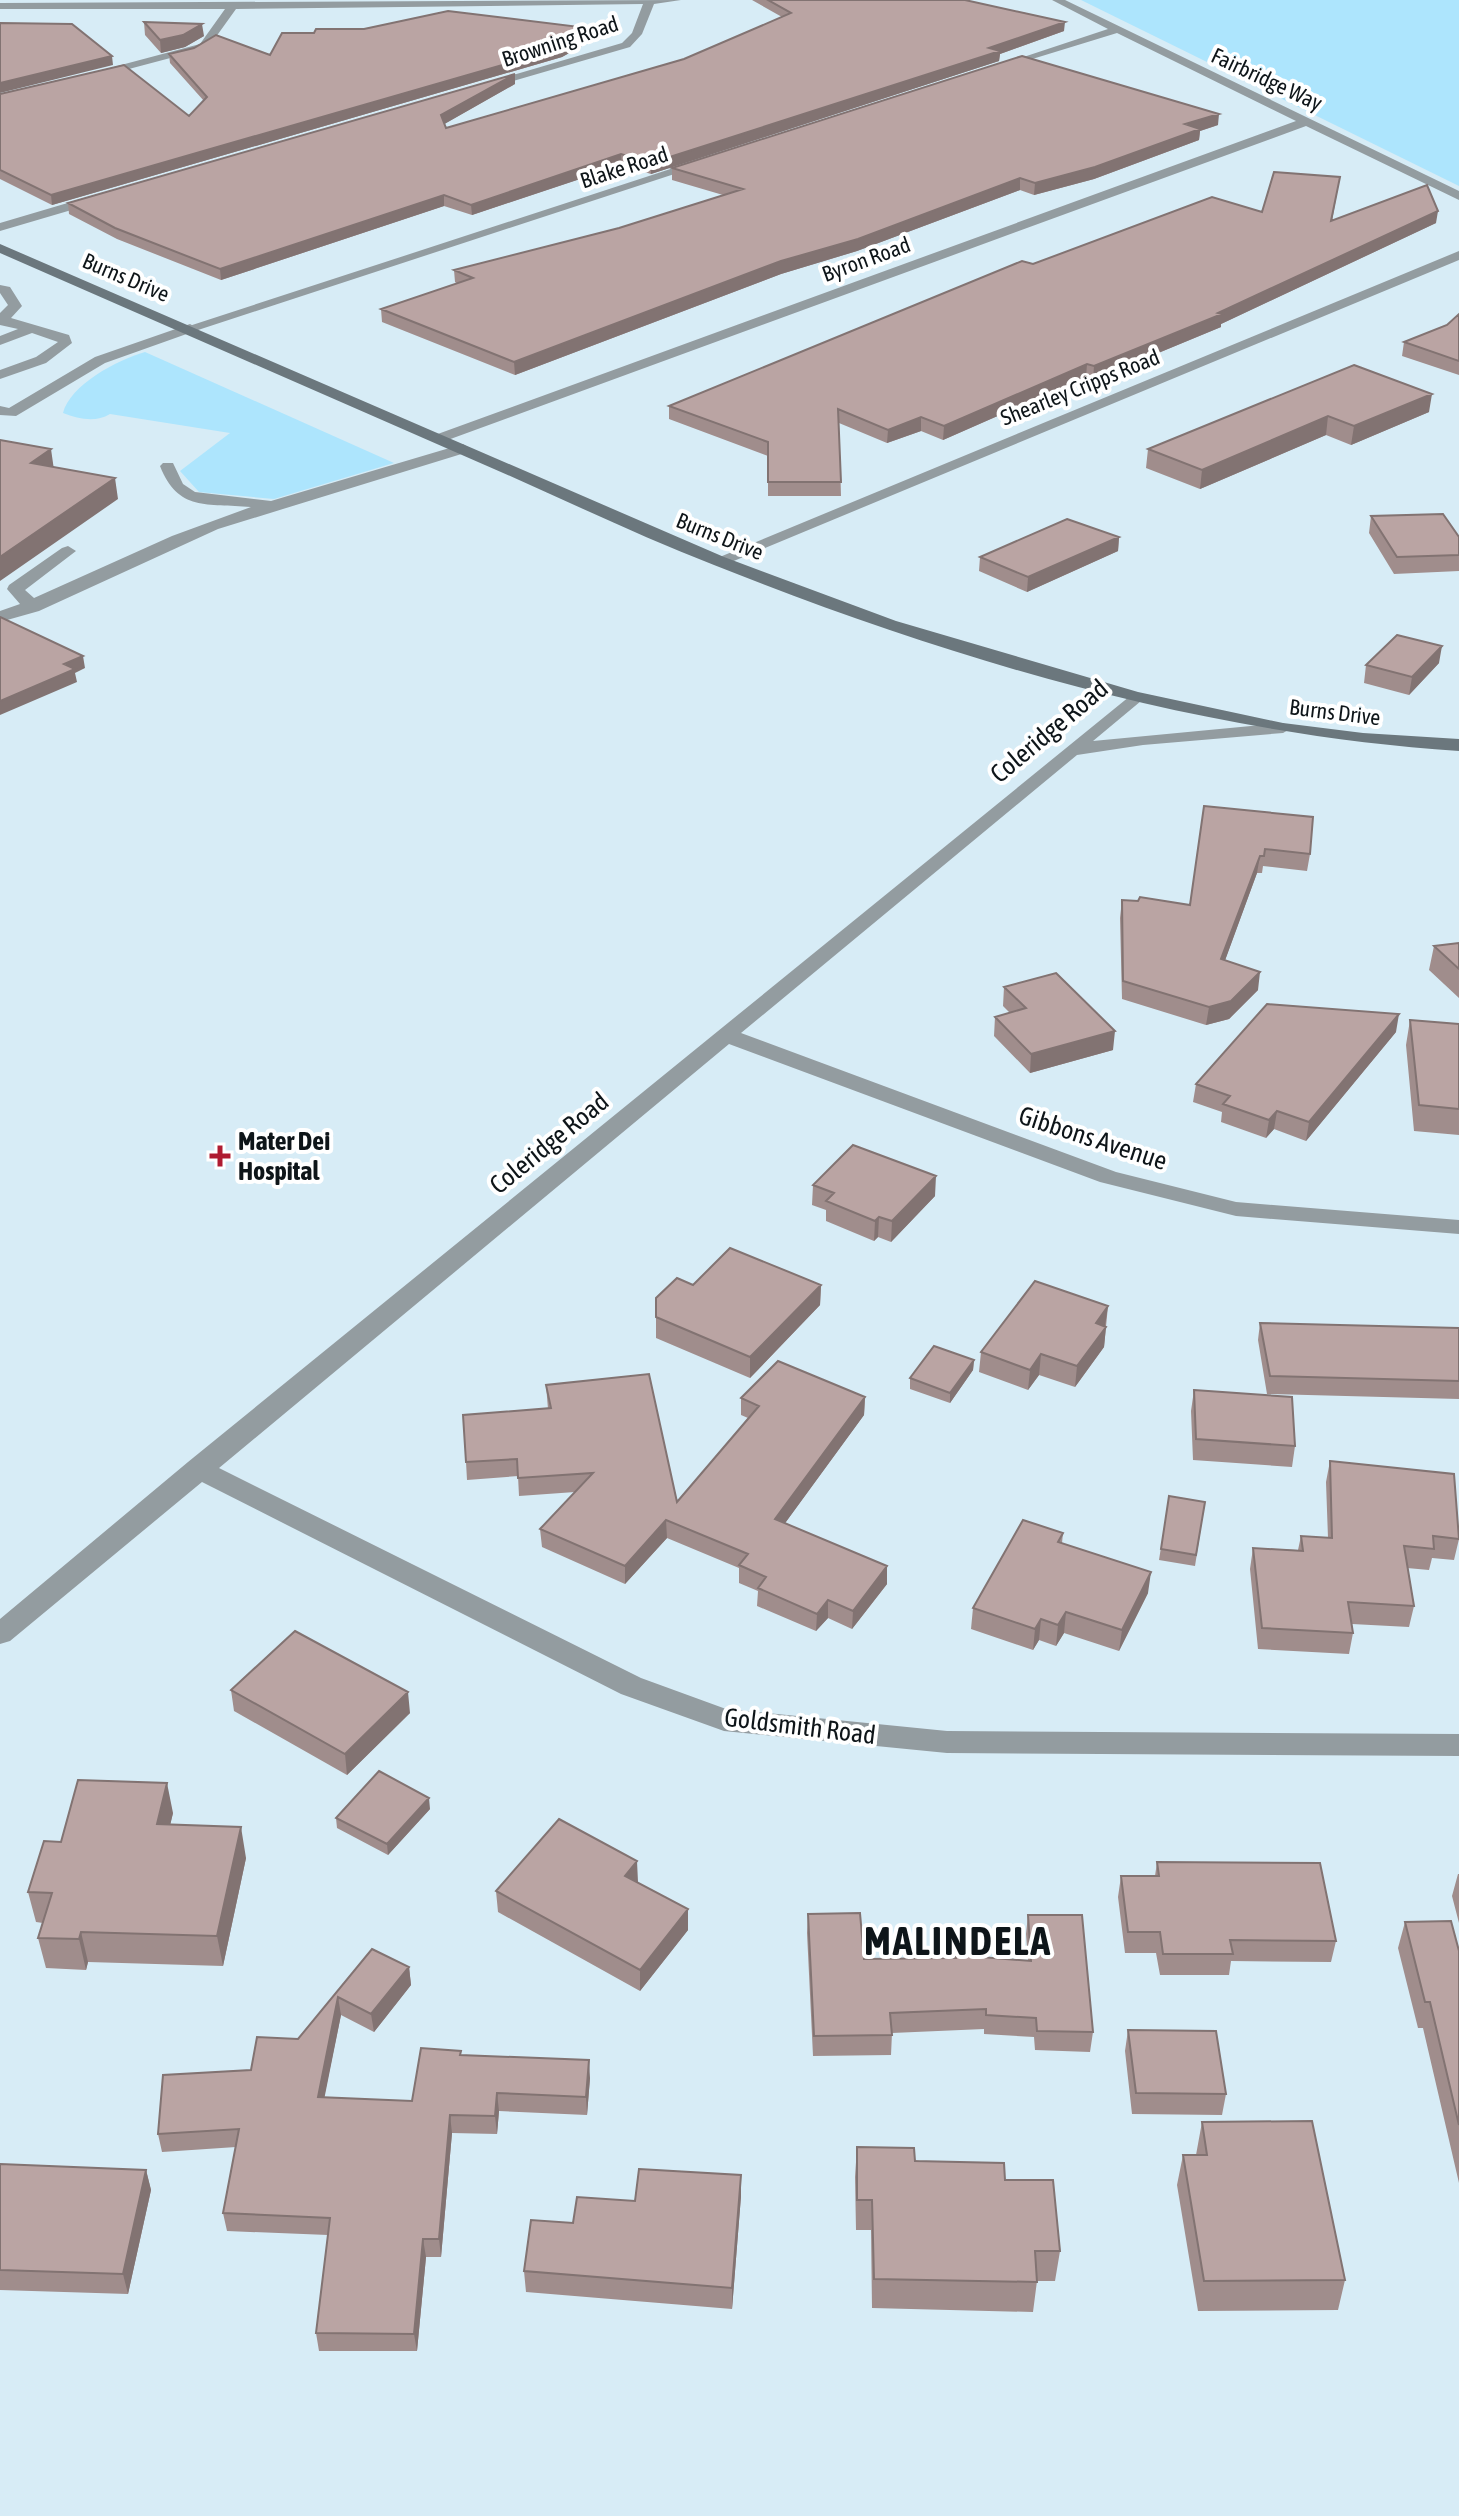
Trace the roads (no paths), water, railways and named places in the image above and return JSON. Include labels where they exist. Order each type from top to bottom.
[{"type":"main road","name":"Burns Drive","points":[[0,248],[190,328],[718,561],[890,625],[1135,697],[1283,728],[1363,739],[1459,745]]},
{"type":"street","points":[[0,2],[233,5],[676,0]]},
{"type":"street","name":"Fairbridge Way","points":[[1057,0],[1459,196]]},
{"type":"street","name":"Browning Road","points":[[473,89],[626,45],[637,34],[649,2]]},
{"type":"street","points":[[88,77],[204,46],[233,5]]},
{"type":"street","points":[[980,74],[1116,30]]},
{"type":"street","name":"Byron Road","points":[[440,438],[1308,121]]},
{"type":"street","name":"Blake Road","points":[[0,410],[11,413],[100,360],[190,328],[722,157]]},
{"type":"street","points":[[0,227],[107,196]]},
{"type":"street","name":"Shearley Cripps Road","points":[[718,561],[1459,255]]},
{"type":"street","points":[[0,289],[5,290],[15,306],[2,320],[64,338],[65,343],[41,360],[0,375]]},
{"type":"street","points":[[0,341],[31,328]]},
{"type":"street","points":[[0,617],[33,607],[179,539],[275,504],[463,449]]},
{"type":"street","points":[[168,466],[176,486],[191,496],[275,504]]},
{"type":"street","points":[[33,607],[15,589],[68,551]]},
{"type":"street","name":"Coleridge Road","points":[[0,1634],[197,1468],[1135,697]]},
{"type":"street","points":[[1071,750],[1143,739],[1283,728]]},
{"type":"street","name":"Gibbons Avenue","points":[[726,1035],[1108,1177],[1236,1209],[1459,1227]]},
{"type":"street","name":"Goldsmith Road","points":[[197,1468],[631,1686],[724,1720],[947,1742],[1459,1745]]},
{"type":"place","name":"Mater Dei Hospital","points":[[220,1156]]},
{"type":"district","name":"MALINDELA","points":[[958,1941]]}]
